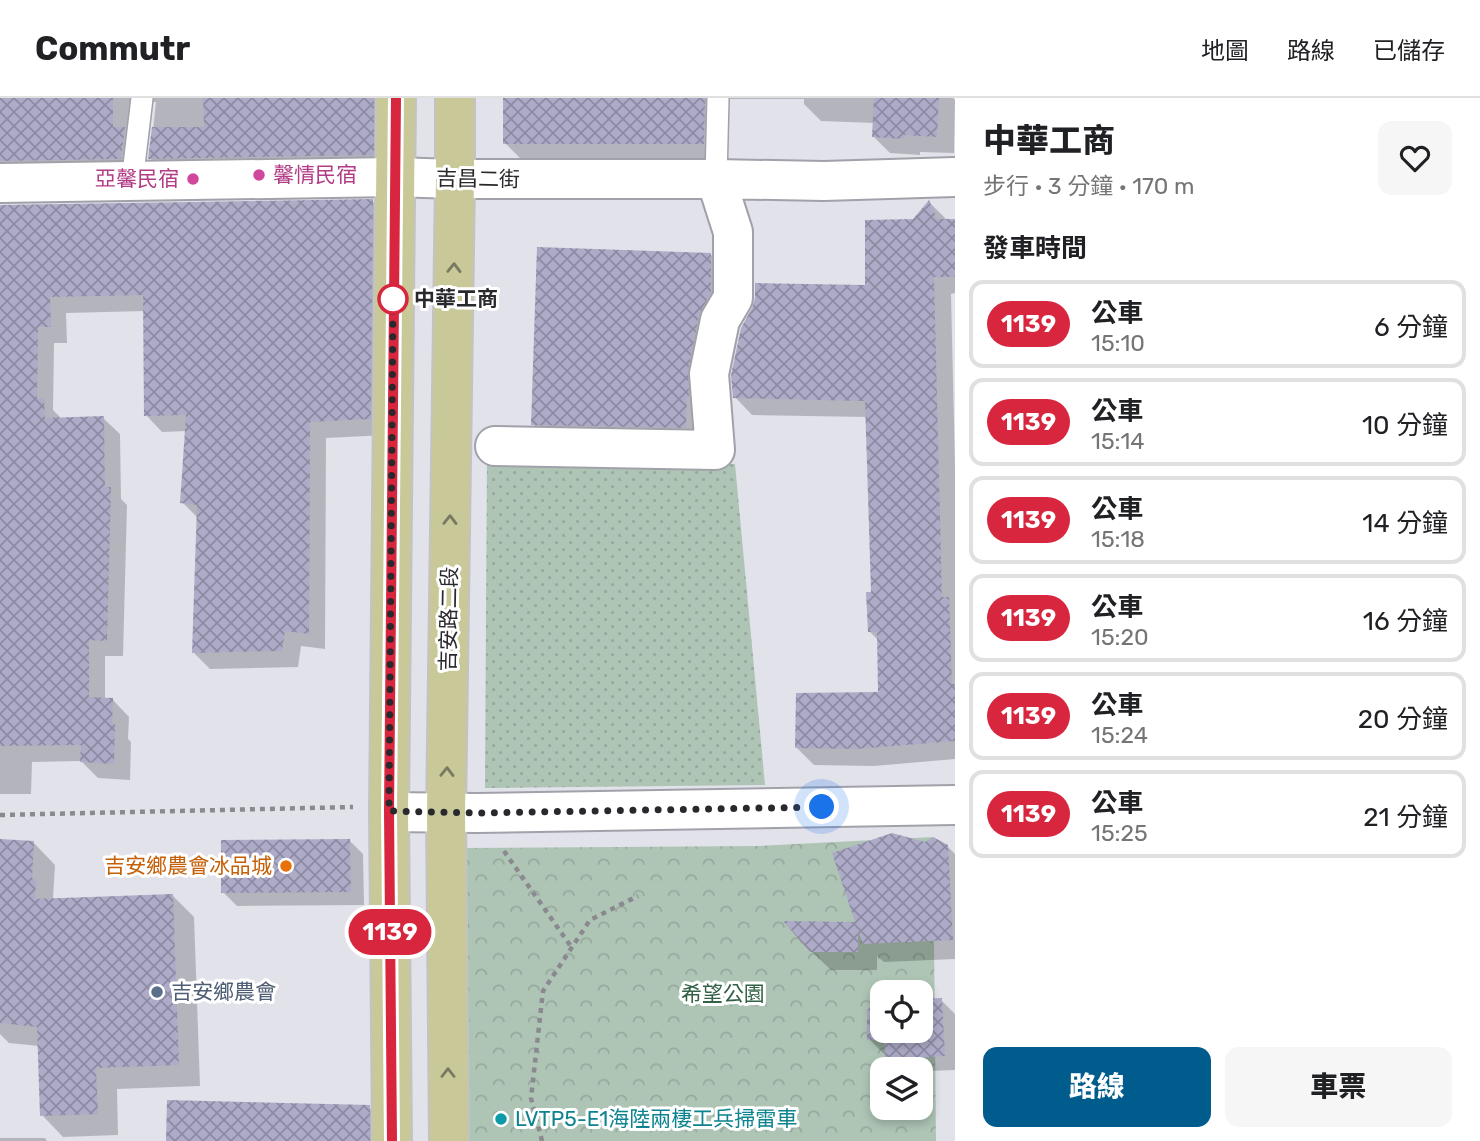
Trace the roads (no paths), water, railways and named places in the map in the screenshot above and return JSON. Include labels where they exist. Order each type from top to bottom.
[{"type":"main road","points":[[392,1141],[389,809],[396,98]]},
{"type":"main road","name":"吉安路二段","points":[[449,1141],[462,813],[455,98]]},
{"type":"street","name":"吉昌二街","points":[[0,183],[394,177],[824,181],[955,177]]},
{"type":"street","points":[[495,446],[715,450],[709,374],[720,320],[733,299],[733,232],[716,179]]},
{"type":"street","points":[[389,809],[462,813],[955,805]]},
{"type":"lane","points":[[132,182],[142,98]]},
{"type":"lane","points":[[716,179],[718,98]]},
{"type":"place","name":"馨情民宿","points":[[259,175]]},
{"type":"place","name":"亞馨民宿","points":[[193,179]]},
{"type":"place","name":"中華工商","points":[[393,299]]},
{"type":"place","name":"吉安鄉農會冰品城","points":[[286,866]]},
{"type":"place","name":"吉安鄉農會","points":[[157,992]]},
{"type":"place","name":"LVTP5-E1海陸兩棲工兵掃雷車","points":[[501,1119]]},
{"type":"park label","name":"希望公園","points":[[723,994]]}]
